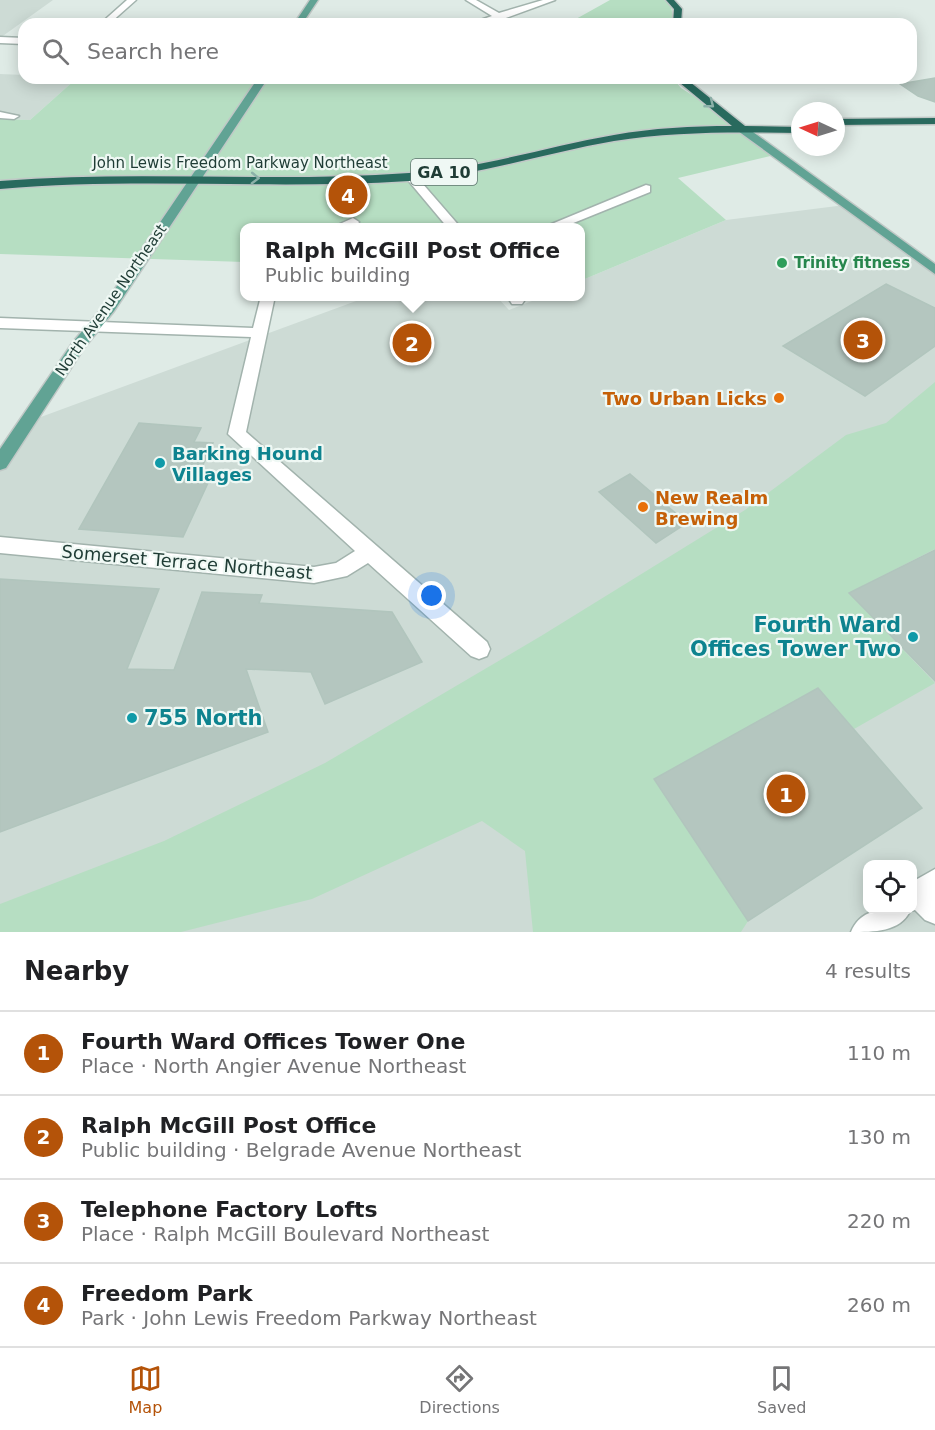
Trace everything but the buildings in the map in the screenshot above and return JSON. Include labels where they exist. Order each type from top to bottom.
[{"type":"highway","points":[[670,0],[678,9],[677,18]]},
{"type":"highway","points":[[687,84],[737,125]]},
{"type":"highway","points":[[845,122],[935,121]]},
{"type":"highway","name":"John Lewis Freedom Parkway Northeast","points":[[0,185],[200,172],[416,165],[601,130],[649,125],[791,122]]},
{"type":"highway","name":"John Lewis Freedom Parkway Northeast","points":[[0,175],[73,168],[348,179],[411,177],[475,167],[616,138],[737,125],[791,128]]},
{"type":"highway","points":[[845,130],[935,131]]},
{"type":"main road","points":[[302,18],[314,0]]},
{"type":"main road","name":"North Avenue Northeast","points":[[0,463],[78,345],[94,327],[259,84]]},
{"type":"main road","points":[[737,125],[935,270]]},
{"type":"street","points":[[111,18],[132,0]]},
{"type":"street","points":[[470,0],[500,17]]},
{"type":"street","points":[[496,18],[551,0]]},
{"type":"street","points":[[0,40],[18,41]]},
{"type":"street","points":[[0,115],[14,116]]},
{"type":"street","points":[[411,177],[450,223]]},
{"type":"street","points":[[561,223],[646,189]]},
{"type":"street","points":[[267,301],[237,434],[478,649]]},
{"type":"street","points":[[0,323],[259,333]]},
{"type":"street","name":"Somerset Terrace Northeast","points":[[0,545],[314,574],[340,570],[370,552]]},
{"type":"street","points":[[865,932],[919,899]]},
{"type":"shaded area","points":[[0,0],[53,0],[28,18],[18,18],[18,25],[0,38]]},
{"type":"shaded area","points":[[0,74],[18,75],[18,84],[70,84],[30,120],[0,119]]},
{"type":"shaded area","points":[[845,205],[935,274],[935,932],[0,932],[0,471],[30,421],[356,301],[501,301],[509,310],[532,301],[585,301],[585,279],[726,220]]},
{"type":"green space","points":[[610,0],[664,0],[671,5],[673,18],[578,18]]},
{"type":"green space","points":[[70,84],[678,84],[783,153],[678,178],[726,220],[585,279],[585,223],[240,223],[240,262],[0,254],[0,119],[30,120]]},
{"type":"green space","points":[[935,382],[935,549],[849,593],[935,683],[854,729],[818,688],[654,779],[748,921],[741,932],[533,932],[525,851],[482,821],[312,899],[181,932],[0,932],[0,904],[164,841],[325,763],[541,636],[745,510],[846,435],[886,423]]},
{"type":"place","name":"Freedom Park","points":[[348,195]]},
{"type":"place","name":"Trinity fitness","points":[[782,263]]},
{"type":"place","name":"Telephone Factory Lofts","points":[[863,340]]},
{"type":"place","name":"Ralph McGill Post Office","points":[[412,343]]},
{"type":"place","name":"Two Urban Licks","points":[[779,398]]},
{"type":"place","name":"Barking Hound Villages","points":[[160,463]]},
{"type":"place","name":"New Realm Brewing","points":[[643,507]]},
{"type":"place","name":"Fourth Ward Offices Tower Two","points":[[913,637]]},
{"type":"place","name":"755 North","points":[[132,718]]},
{"type":"place","name":"Fourth Ward Offices Tower One","points":[[786,794]]}]
